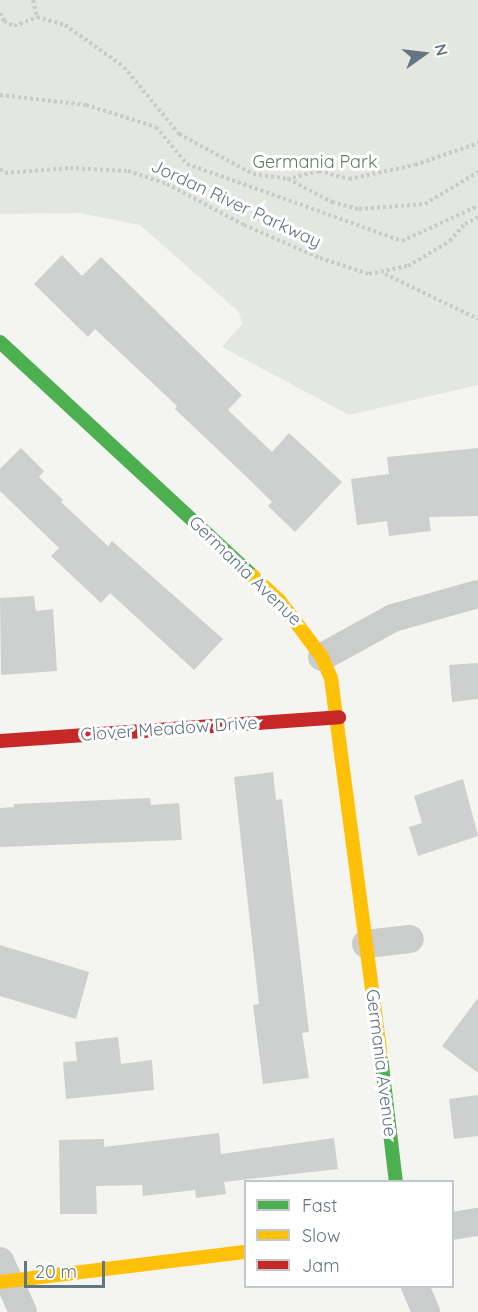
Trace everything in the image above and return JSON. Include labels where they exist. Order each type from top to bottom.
[{"type":"street","name":"Germania Avenue","points":[[0,342],[279,600],[322,657],[331,678],[339,717],[396,1180]]},
{"type":"street","points":[[322,657],[393,618],[478,594]]},
{"type":"street","name":"Clover Meadow Drive","points":[[0,741],[339,717]]},
{"type":"street","points":[[366,944],[410,939]]},
{"type":"street","points":[[454,1226],[478,1222]]},
{"type":"street","points":[[23,1312],[3,1275],[244,1252]]},
{"type":"street","points":[[415,1288],[426,1312]]},
{"type":"path","points":[[33,0],[37,17]]},
{"type":"path","points":[[0,14],[4,21],[14,26],[37,17],[65,25],[123,67],[179,134],[253,174],[287,179],[332,201],[359,209],[425,204],[478,172]]},
{"type":"path","points":[[0,95],[86,105],[156,127],[187,164],[402,241],[478,206]]},
{"type":"path","points":[[287,179],[319,171],[349,179],[362,177],[386,169],[415,165],[478,143]]},
{"type":"path","name":"Jordan River Parkway","points":[[0,169],[4,173],[70,168],[128,171],[167,184],[244,225],[320,258],[369,274],[384,274]]},
{"type":"path","points":[[384,274],[417,261],[450,241],[465,224],[478,218]]},
{"type":"path","points":[[384,274],[478,319]]},
{"type":"green space","name":"Germania Park","points":[[0,0],[478,0],[478,385],[349,415],[222,347],[242,324],[239,312],[140,225],[80,213],[0,214]]},
{"type":"building","points":[[62,255],[82,276],[101,257],[242,395],[228,410],[272,452],[289,433],[342,482],[295,532],[268,506],[272,502],[175,409],[177,406],[95,329],[88,337],[34,284]]},
{"type":"building","points":[[21,448],[44,471],[39,477],[63,500],[61,502],[108,546],[112,541],[223,639],[194,670],[110,593],[101,603],[51,556],[59,548],[0,491],[0,469]]},
{"type":"building","points":[[478,448],[478,516],[429,517],[431,531],[389,536],[387,521],[357,525],[351,479],[389,474],[387,457]]},
{"type":"building","points":[[34,596],[36,611],[53,609],[57,671],[1,675],[0,598]]},
{"type":"building","points":[[478,663],[478,699],[452,702],[449,665]]},
{"type":"building","points":[[273,772],[276,800],[282,799],[309,1032],[302,1033],[309,1078],[263,1084],[253,1005],[259,1004],[234,777]]},
{"type":"building","points":[[463,779],[478,836],[418,856],[409,827],[422,823],[414,796]]},
{"type":"building","points":[[150,798],[151,805],[179,803],[182,840],[0,847],[0,808],[14,807],[14,804]]},
{"type":"building","points":[[0,945],[89,972],[76,1019],[0,996]]},
{"type":"building","points":[[478,998],[478,1073],[442,1046]]},
{"type":"building","points":[[118,1037],[121,1064],[152,1060],[154,1090],[66,1099],[63,1062],[77,1061],[75,1042]]},
{"type":"building","points":[[478,1095],[478,1136],[454,1139],[449,1099]]},
{"type":"building","points":[[219,1133],[221,1154],[334,1138],[338,1169],[224,1182],[226,1194],[196,1198],[195,1190],[143,1196],[142,1185],[96,1186],[97,1214],[60,1214],[59,1140],[104,1139],[104,1147]]},
{"type":"traffic: fast","points":[[0,342],[253,576]]},
{"type":"traffic: fast","points":[[381,1057],[396,1180]]},
{"type":"traffic: slow","points":[[253,576],[279,600],[322,657],[331,678],[381,1057]]},
{"type":"traffic: slow","points":[[0,1282],[244,1252]]},
{"type":"traffic: jam","points":[[0,741],[339,717]]}]
